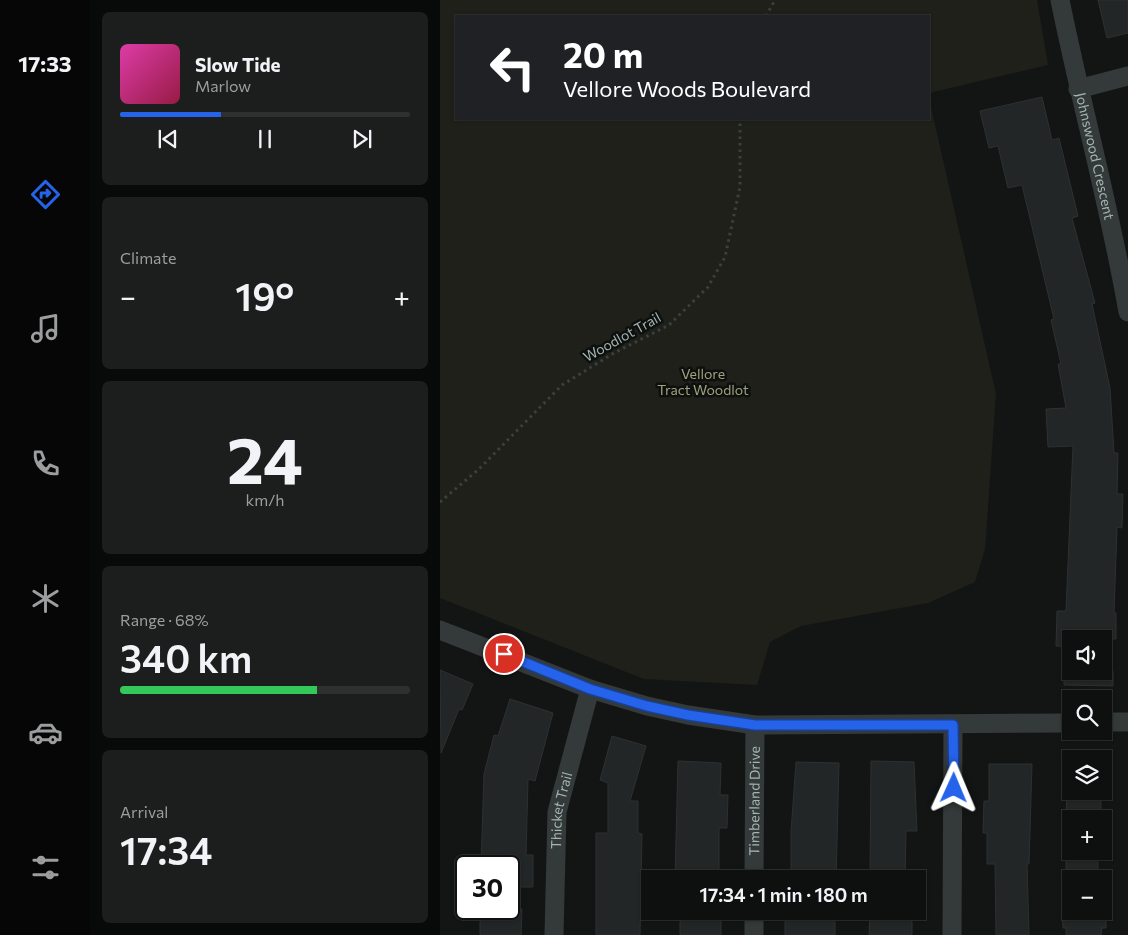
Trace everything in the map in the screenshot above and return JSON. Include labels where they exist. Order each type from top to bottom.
[{"type":"street","name":"Johnswood Crescent","points":[[1060,0],[1078,89],[1125,276],[1128,312]]},
{"type":"street","points":[[1078,89],[1128,76]]},
{"type":"street","points":[[440,630],[590,689],[647,706],[688,715],[755,725],[953,725],[1062,722]]},
{"type":"street","name":"Thicket Trail","points":[[554,935],[557,812],[590,689]]},
{"type":"street","points":[[1112,722],[1128,722]]},
{"type":"street","name":"Timberland Drive","points":[[754,870],[755,725]]},
{"type":"street","points":[[952,935],[953,725]]},
{"type":"street","points":[[754,920],[754,935]]},
{"type":"path","points":[[767,15],[775,0]]},
{"type":"path","name":"Woodlot Trail","points":[[440,502],[480,469],[562,385],[614,353],[669,325],[708,287],[725,257],[740,187],[740,120]]},
{"type":"green space","name":"Vellore Tract Woodlot","points":[[440,0],[1037,0],[1048,65],[930,93],[930,15],[455,15],[455,120],[930,120],[930,102],[996,394],[985,549],[975,582],[928,603],[801,626],[770,642],[757,685],[644,679],[440,598]]},
{"type":"building","points":[[1098,0],[1128,0],[1128,33],[1107,38]]},
{"type":"building","points":[[1042,97],[1052,140],[1059,138],[1078,216],[1072,218],[1095,303],[1092,304],[1110,388],[1114,453],[1118,453],[1117,494],[1123,494],[1122,528],[1117,527],[1114,613],[1116,613],[1116,639],[1112,639],[1112,630],[1062,630],[1062,646],[1056,646],[1057,611],[1066,611],[1073,446],[1048,447],[1046,409],[1066,408],[1058,364],[1061,364],[1051,320],[1054,319],[1022,185],[1008,188],[998,146],[989,148],[980,111]]},
{"type":"building","points":[[440,670],[473,684],[462,710],[459,709],[441,753]]},
{"type":"building","points":[[1113,671],[1113,686],[1064,685],[1064,680],[1112,680]]},
{"type":"building","points":[[510,699],[553,713],[535,781],[528,779],[526,855],[533,855],[533,887],[520,887],[520,855],[481,855],[484,774],[494,735],[498,736]]},
{"type":"building","points":[[612,736],[646,746],[630,801],[638,801],[638,833],[642,834],[640,935],[596,935],[596,833],[608,833],[608,783],[600,780]]},
{"type":"building","points":[[678,761],[721,763],[720,795],[728,795],[727,828],[719,828],[719,870],[675,870]]},
{"type":"building","points":[[871,761],[914,762],[917,831],[906,831],[905,870],[870,870]]},
{"type":"building","points":[[796,762],[839,763],[836,870],[791,870],[791,832]]},
{"type":"building","points":[[989,764],[1032,764],[1029,864],[1027,864],[1029,935],[996,935],[995,864],[987,864],[987,833],[983,833],[984,801],[989,801]]},
{"type":"building","points":[[1067,800],[1101,800],[1101,810],[1066,810]]},
{"type":"building","points":[[1066,860],[1098,860],[1098,870],[1066,870]]},
{"type":"building","points":[[520,909],[522,909],[521,935],[480,935],[480,920],[520,920]]},
{"type":"building","points":[[680,920],[721,920],[721,935],[680,935]]},
{"type":"building","points":[[785,920],[835,920],[835,935],[785,935]]},
{"type":"building","points":[[870,920],[912,920],[912,935],[869,935]]},
{"type":"building","points":[[1063,920],[1106,920],[1106,928],[1102,928],[1101,935],[1066,935],[1066,928],[1063,928]]},
{"type":"route","points":[[504,654],[590,689],[647,706],[688,715],[755,725],[953,725],[954,788]]}]
